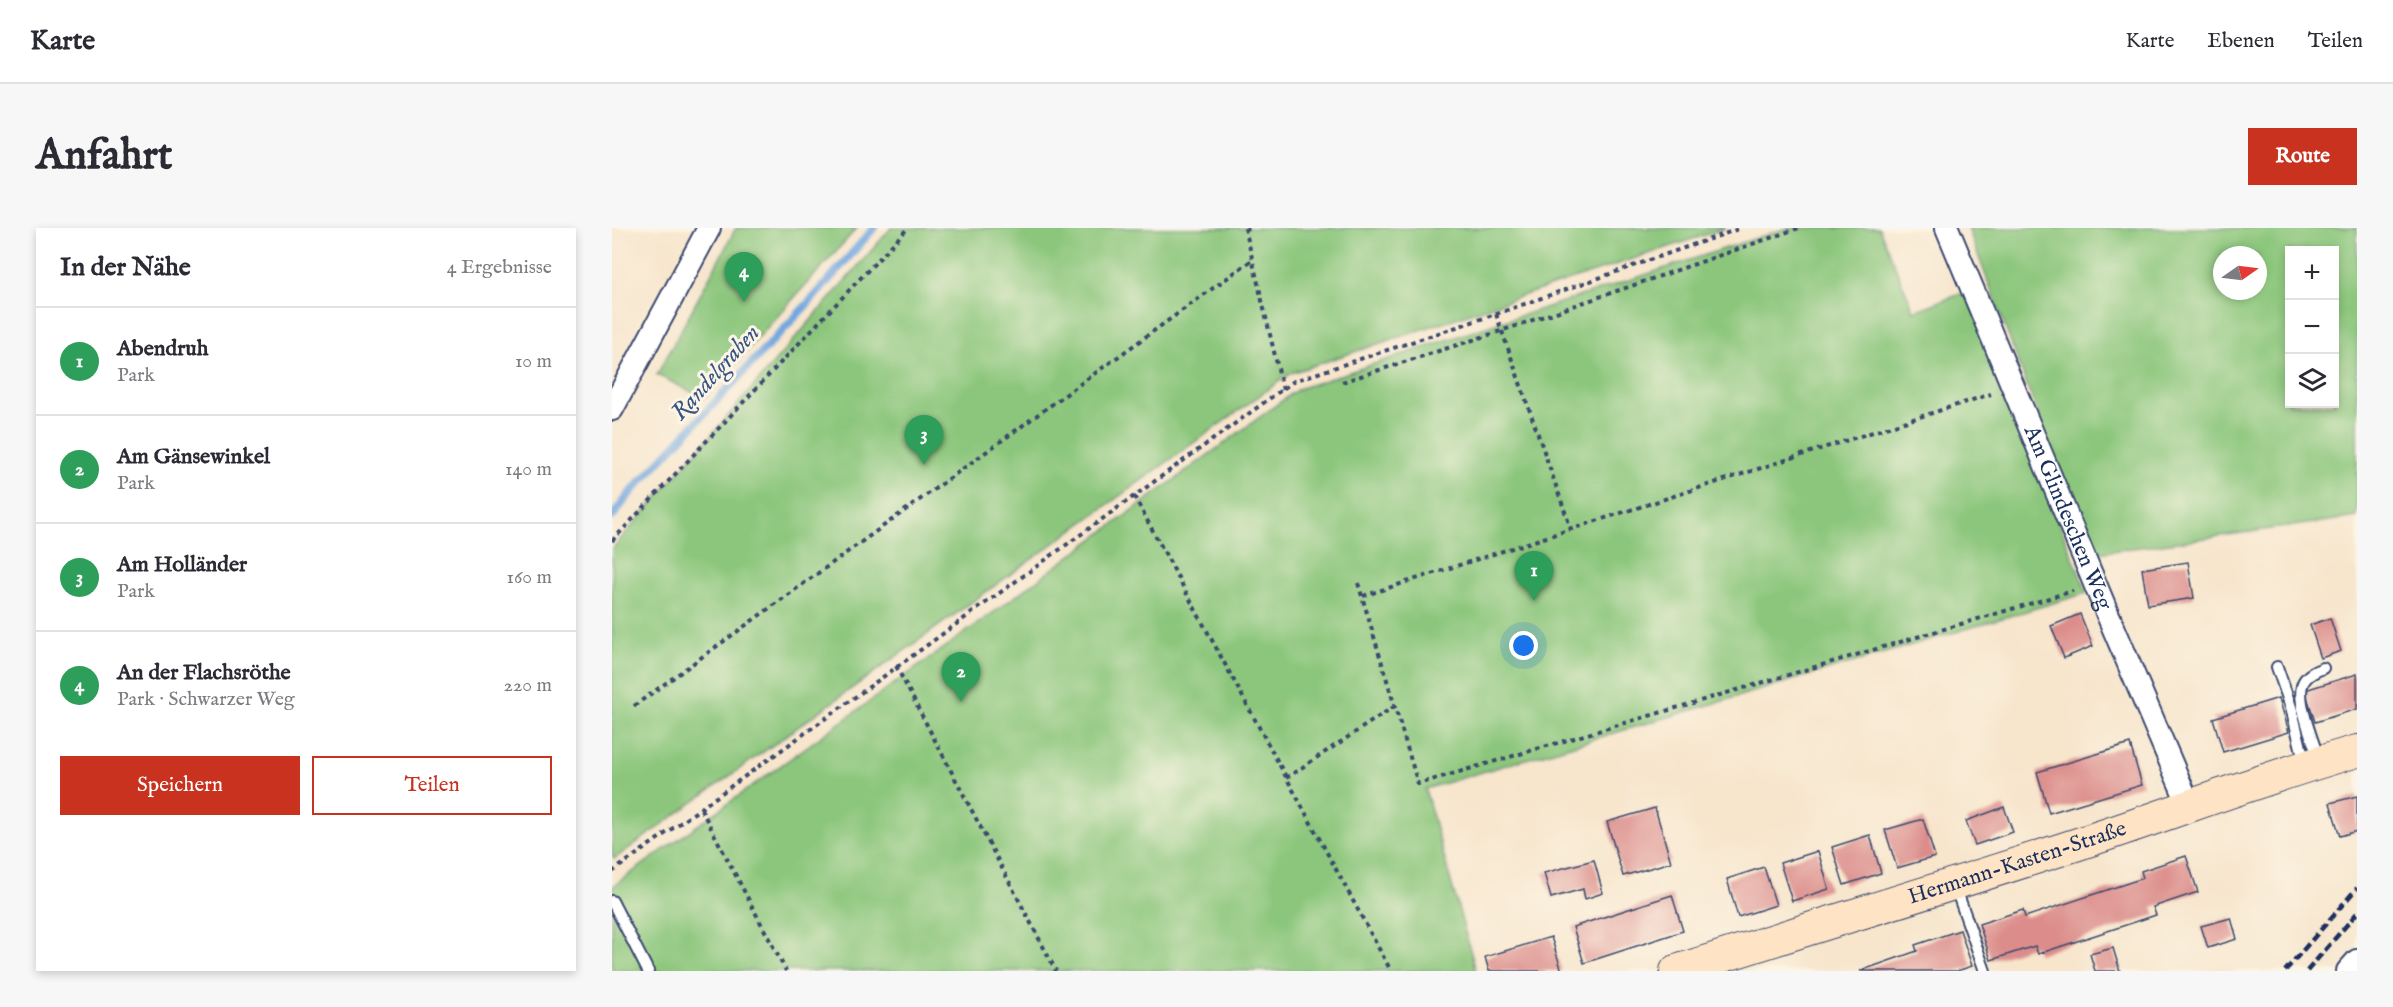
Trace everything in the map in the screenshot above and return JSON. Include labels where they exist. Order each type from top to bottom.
[{"type":"street","points":[[612,409],[709,228]]},
{"type":"street","name":"Am Glindeschen Weg","points":[[1947,228],[2189,805]]},
{"type":"street","name":"Hermann-Kasten-Straße","points":[[1676,971],[1728,959],[2313,764],[2357,752]]},
{"type":"street","points":[[2348,971],[2357,960]]},
{"type":"lane","points":[[2277,667],[2313,764]]},
{"type":"lane","points":[[2313,764],[2300,690],[2304,681],[2323,668]]},
{"type":"lane","points":[[1954,884],[1985,971]]},
{"type":"lane","points":[[612,901],[648,971]]},
{"type":"path","points":[[612,541],[908,228]]},
{"type":"path","points":[[1253,228],[1245,229],[1283,390]]},
{"type":"path","points":[[612,872],[1294,381],[1496,314],[1741,228]]},
{"type":"path","points":[[1342,382],[1501,331],[1799,228]]},
{"type":"path","points":[[634,706],[1252,260]]},
{"type":"path","points":[[1496,314],[1571,529]]},
{"type":"path","points":[[1363,596],[2014,387]]},
{"type":"path","points":[[1134,496],[1391,971]]},
{"type":"path","points":[[1358,583],[1418,784],[2095,584]]},
{"type":"path","points":[[896,666],[1056,971]]},
{"type":"path","points":[[1286,778],[1395,706]]},
{"type":"path","points":[[701,809],[786,971]]},
{"type":"green space","points":[[736,228],[857,228],[704,398],[657,375]]},
{"type":"green space","points":[[891,228],[1726,228],[1291,373],[614,859],[612,854],[612,549]]},
{"type":"green space","points":[[1787,228],[1879,228],[1914,311],[1966,292],[2087,593],[1425,789],[1476,971],[612,971],[612,887],[1298,389]]},
{"type":"green space","points":[[1968,228],[2357,228],[2357,517],[2090,554]]},
{"type":"building","points":[[2188,562],[2194,598],[2148,605],[2142,569]]},
{"type":"building","points":[[2080,614],[2093,646],[2064,658],[2051,626]]},
{"type":"building","points":[[2330,618],[2341,651],[2321,658],[2310,625]]},
{"type":"building","points":[[2357,674],[2357,709],[2315,722],[2305,690]]},
{"type":"building","points":[[2279,698],[2289,732],[2223,752],[2213,718]]},
{"type":"building","points":[[2130,744],[2142,785],[2049,813],[2037,772]]},
{"type":"building","points":[[2357,796],[2357,831],[2340,836],[2330,803]]},
{"type":"building","points":[[2004,807],[2013,832],[1975,845],[1966,821]]},
{"type":"building","points":[[1655,808],[1671,862],[1623,876],[1607,822]]},
{"type":"building","points":[[1923,819],[1935,857],[1897,868],[1885,830]]},
{"type":"building","points":[[1870,835],[1881,873],[1844,885],[1832,847]]},
{"type":"building","points":[[1818,851],[1829,889],[1792,901],[1780,863]]},
{"type":"building","points":[[2186,856],[2198,892],[2153,907],[2156,915],[2038,954],[2035,946],[1991,960],[1979,924],[2023,910],[2025,917],[2143,878],[2141,871]]},
{"type":"building","points":[[1594,860],[1603,893],[1585,899],[1583,889],[1551,898],[1544,873]]},
{"type":"building","points":[[1764,867],[1776,905],[1738,917],[1727,879]]},
{"type":"building","points":[[1672,895],[1683,931],[1584,963],[1573,927]]},
{"type":"building","points":[[2231,918],[2237,939],[2208,948],[2201,926]]},
{"type":"building","points":[[1960,930],[1972,966],[1957,971],[1860,971],[1917,951],[1915,945]]},
{"type":"building","points":[[1551,937],[1562,971],[1489,971],[1485,957]]},
{"type":"building","points":[[2113,948],[2120,971],[2095,971],[2090,954]]},
{"type":"waterway","name":"Randelgraben","points":[[612,517],[631,492],[814,297],[874,228]]},
{"type":"railway","points":[[2285,971],[2357,888]]},
{"type":"railway","points":[[2307,971],[2357,913]]},
{"type":"place","name":"An der Flachsröthe","points":[[744,302]]},
{"type":"place","name":"Am Holländer","points":[[924,465]]},
{"type":"place","name":"Abendruh","points":[[1534,601]]},
{"type":"place","name":"Am Gänsewinkel","points":[[961,702]]}]
